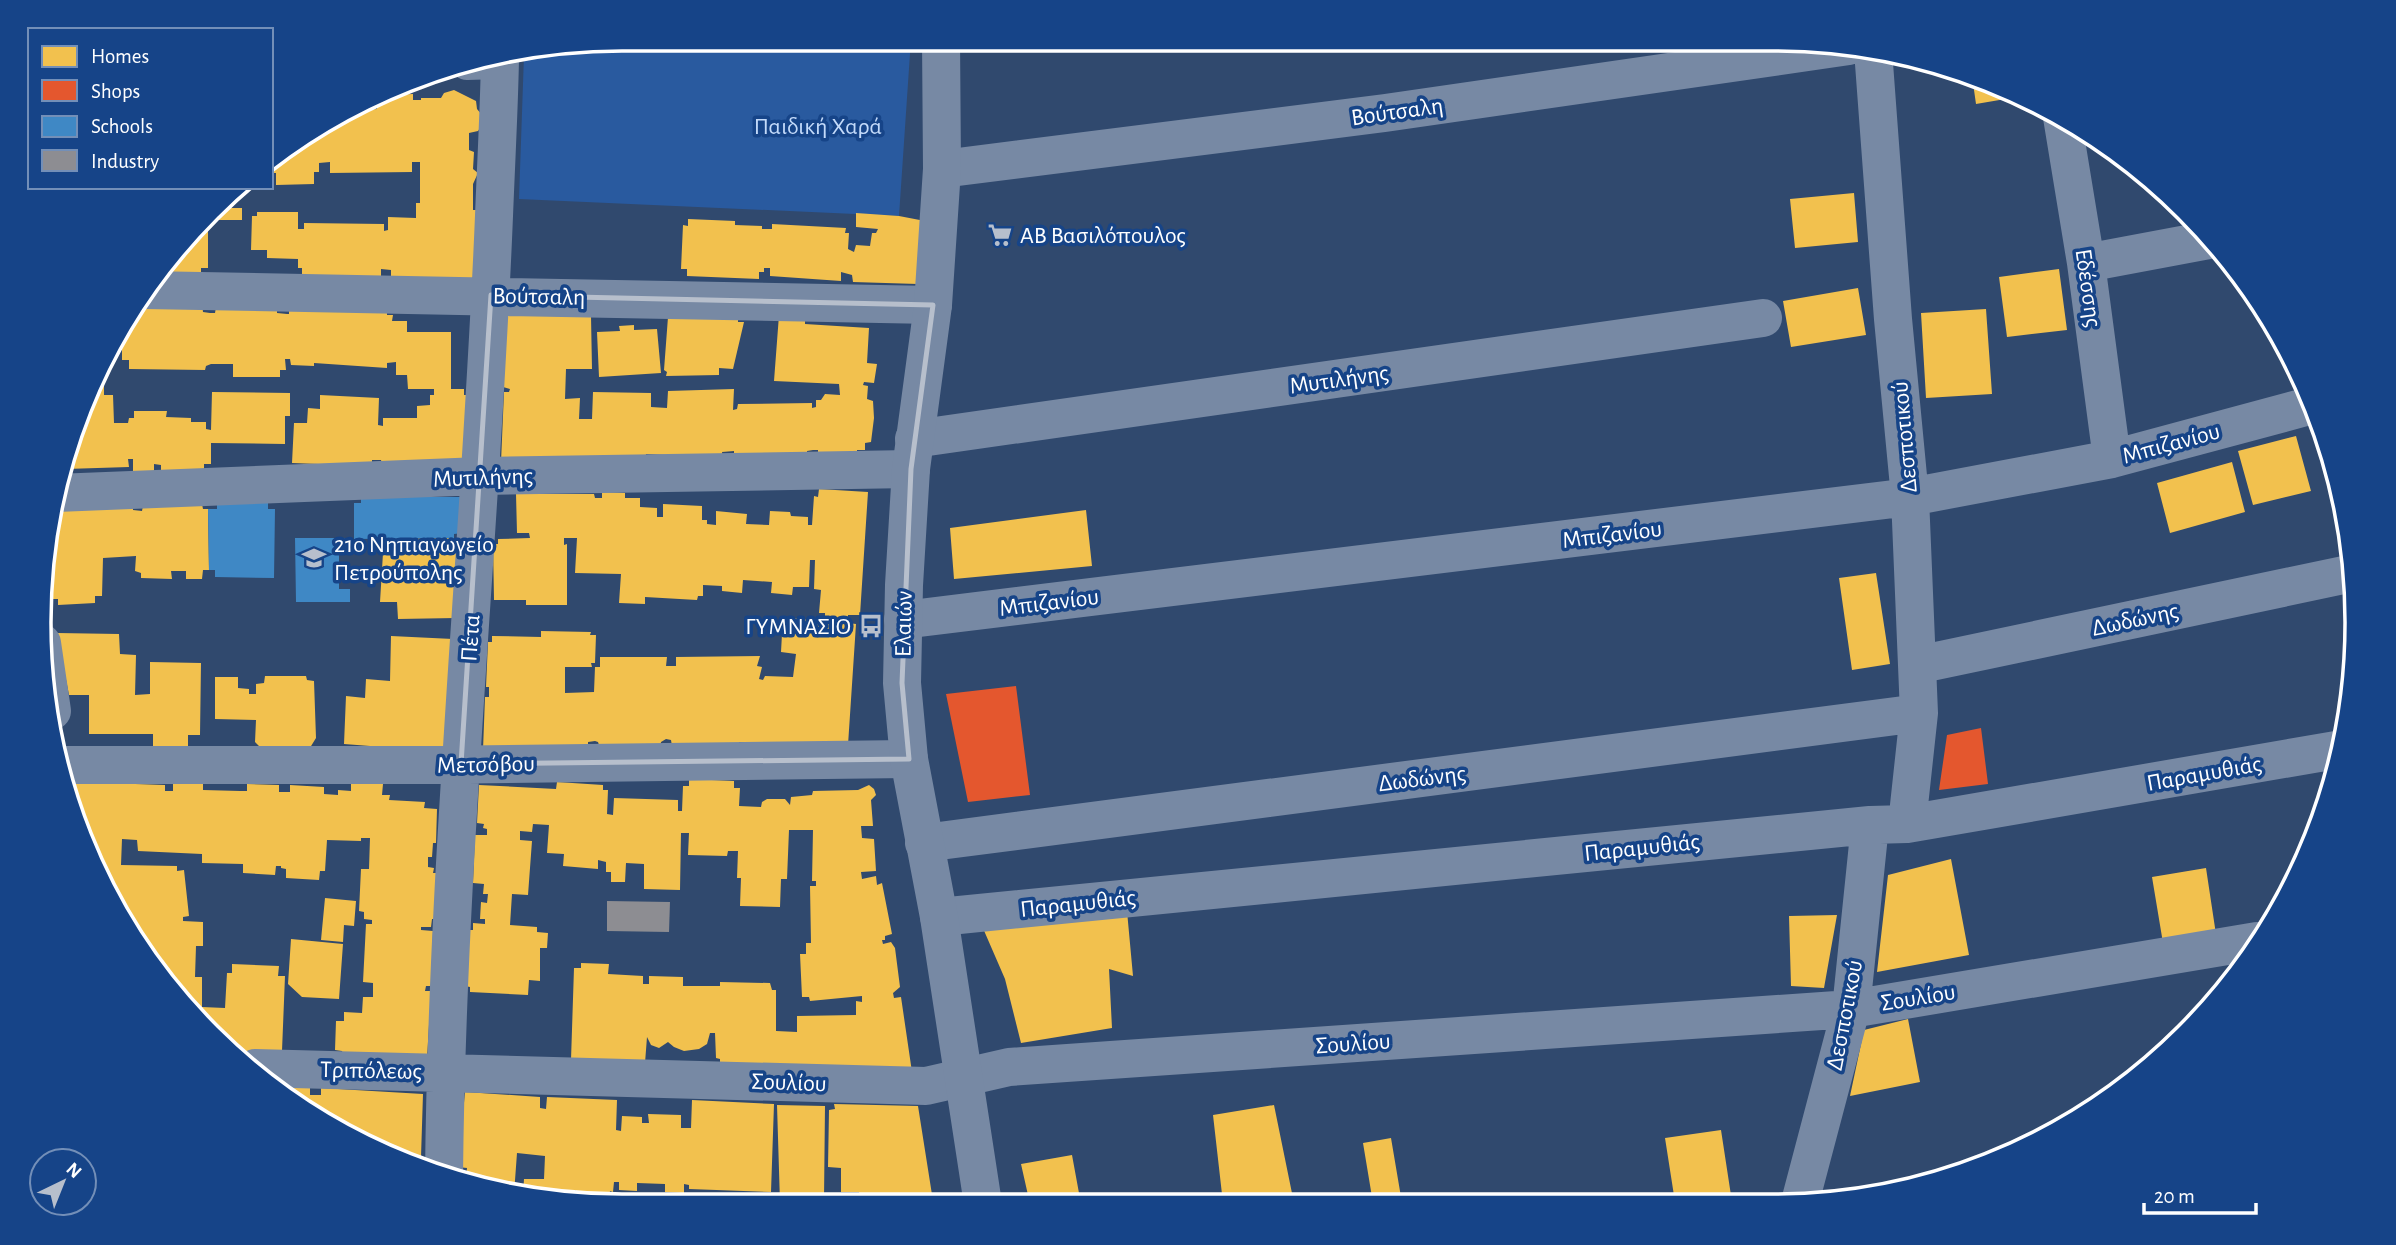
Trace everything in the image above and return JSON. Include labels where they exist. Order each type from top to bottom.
[{"type":"street","name":"Ελαιών","points":[[941,51],[943,169],[933,304],[912,454],[902,683],[909,759],[939,917],[981,1194]]},
{"type":"street","name":"Βούτσαλη","points":[[943,169],[1385,113],[1809,52]]},
{"type":"street","name":"Δεσποτικού","points":[[1874,60],[1893,319],[1910,497],[1919,713],[1907,824]]},
{"type":"street","name":"Πέτα","points":[[444,1166],[445,1072],[461,764],[491,295],[489,67]]},
{"type":"street","name":"Εδέσσης","points":[[2064,130],[2086,262],[2112,458]]},
{"type":"street","points":[[2086,262],[2199,242]]},
{"type":"street","name":"Βούτσαλη","points":[[158,290],[933,304]]},
{"type":"street","name":"Μυτιλήνης","points":[[66,493],[481,477],[912,454],[1763,318]]},
{"type":"street","name":"Μπιζανίου","points":[[903,620],[1910,497],[2112,458],[2303,408]]},
{"type":"street","name":"Δωδώνης","points":[[1917,665],[2343,575]]},
{"type":"street","name":"Δωδώνης","points":[[924,843],[1919,713]]},
{"type":"street","name":"Παραμυθιάς","points":[[939,917],[1870,825],[1907,824],[2330,751]]},
{"type":"street","name":"Μετσόβου","points":[[69,765],[909,759]]},
{"type":"street","name":"Δεσποτικού","points":[[1802,1193],[1850,1009],[1870,825]]},
{"type":"street","name":"Σουλίου","points":[[445,1072],[926,1086],[1009,1067],[1850,1009],[2247,943]]},
{"type":"street","name":"Τριπόλεως","points":[[265,1068],[445,1072]]},
{"type":"highlighted area","points":[[491,295],[933,305],[911,469],[902,683],[909,759],[461,764]]},
{"type":"green space","name":"Παιδική Χαρά","points":[[622,51],[910,51],[899,216],[519,199],[524,60],[585,52]]},
{"type":"green space","points":[[478,69],[478,76],[453,77]]},
{"type":"building: Homes","points":[[1974,87],[2003,99],[1976,104]]},
{"type":"building: Homes","points":[[454,90],[476,101],[477,109],[482,115],[482,125],[478,131],[469,133],[469,150],[474,152],[473,169],[478,173],[473,184],[473,210],[479,210],[479,283],[391,281],[391,270],[381,269],[381,277],[302,275],[302,268],[298,268],[298,259],[267,258],[267,250],[251,250],[252,216],[257,216],[257,212],[298,212],[298,229],[304,229],[304,223],[384,224],[384,231],[388,230],[388,217],[416,218],[416,203],[420,203],[420,162],[412,162],[412,172],[330,173],[330,162],[319,163],[319,172],[314,172],[314,184],[276,185],[276,173],[273,173],[273,170],[337,127],[403,94],[413,94],[413,100],[421,100],[441,98],[444,93]]},
{"type":"building: Homes","points":[[1854,193],[1858,242],[1795,248],[1790,199]]},
{"type":"building: Homes","points":[[229,208],[242,208],[242,220],[219,220]]},
{"type":"building: Homes","points":[[856,213],[925,221],[918,284],[853,282],[852,275],[841,272],[841,281],[770,276],[770,268],[759,272],[759,279],[687,276],[687,269],[681,269],[683,225],[688,226],[688,219],[735,221],[735,225],[762,226],[762,229],[772,229],[772,224],[846,228],[845,233],[849,233],[848,249],[854,252],[856,245],[870,246],[872,233],[876,233],[878,229],[856,227]]},
{"type":"building: Homes","points":[[208,230],[208,268],[201,268],[201,276],[168,275]]},
{"type":"building: Homes","points":[[2059,269],[2067,330],[2007,337],[1999,277]]},
{"type":"building: Homes","points":[[1858,288],[1866,335],[1791,347],[1783,301]]},
{"type":"building: Homes","points":[[150,301],[202,303],[203,312],[210,313],[215,313],[216,307],[277,307],[277,313],[287,314],[289,307],[387,311],[387,315],[393,315],[392,321],[407,321],[407,332],[451,332],[451,389],[464,389],[464,395],[468,395],[465,461],[382,464],[381,460],[372,460],[372,466],[292,463],[294,423],[307,423],[308,408],[320,409],[320,395],[379,398],[378,425],[383,426],[383,418],[417,418],[417,406],[430,405],[430,395],[434,395],[434,389],[408,389],[407,375],[396,375],[396,362],[387,363],[387,368],[314,363],[314,366],[291,365],[290,359],[285,359],[286,370],[280,370],[280,377],[233,377],[233,364],[211,364],[206,366],[205,370],[129,369],[129,360],[122,360],[122,350]]},
{"type":"building: Homes","points":[[1986,309],[1992,394],[1926,398],[1921,313]]},
{"type":"building: Homes","points":[[506,315],[591,316],[592,369],[566,369],[565,399],[580,398],[579,419],[592,419],[593,392],[651,393],[651,407],[667,408],[668,391],[734,389],[733,410],[737,409],[738,404],[812,403],[812,408],[816,407],[816,400],[821,400],[825,394],[840,395],[839,384],[774,381],[779,315],[805,317],[805,324],[869,328],[867,363],[877,364],[874,383],[864,382],[863,385],[868,386],[867,399],[873,401],[871,442],[865,443],[865,450],[857,450],[857,456],[818,457],[818,450],[813,450],[807,451],[807,456],[734,457],[734,451],[722,452],[723,458],[646,454],[645,461],[501,462],[504,392],[509,392],[510,389],[503,387]]},
{"type":"building: Homes","points":[[668,317],[738,318],[738,322],[744,322],[733,369],[719,368],[719,375],[666,376],[667,372],[664,370]]},
{"type":"building: Homes","points":[[634,325],[634,330],[657,329],[661,373],[599,377],[597,332],[620,331],[619,326]]},
{"type":"building: Homes","points":[[104,383],[104,395],[113,395],[114,423],[128,423],[129,418],[134,418],[134,411],[167,411],[166,417],[191,418],[191,422],[206,422],[206,429],[211,430],[212,392],[290,393],[290,416],[285,416],[285,444],[211,443],[211,464],[204,464],[204,473],[161,472],[161,465],[154,464],[154,472],[133,472],[133,459],[128,459],[129,467],[72,469]]},
{"type":"building: Homes","points":[[2296,436],[2311,491],[2253,505],[2238,451]]},
{"type":"building: Homes","points":[[2232,462],[2245,512],[2170,533],[2157,483]]},
{"type":"building: Homes","points":[[819,489],[868,492],[860,615],[848,615],[848,623],[856,624],[848,745],[739,742],[739,747],[672,746],[671,740],[666,739],[661,742],[660,747],[600,748],[595,741],[588,742],[588,748],[483,750],[485,697],[489,697],[489,687],[486,687],[488,642],[492,642],[492,636],[541,637],[541,631],[591,632],[590,635],[596,635],[595,663],[591,663],[592,667],[565,667],[565,693],[594,692],[595,667],[600,667],[600,657],[667,657],[666,666],[676,666],[676,657],[760,656],[757,666],[762,667],[759,679],[763,680],[765,676],[793,677],[796,654],[781,652],[782,634],[786,634],[787,622],[791,622],[793,618],[817,621],[817,617],[825,618],[825,613],[819,613],[821,590],[814,589],[815,560],[810,560],[809,587],[793,587],[792,595],[771,593],[772,582],[743,580],[742,593],[722,591],[722,586],[703,585],[703,596],[698,596],[697,600],[645,597],[645,604],[619,603],[621,574],[575,573],[577,538],[564,538],[564,545],[567,544],[567,605],[526,605],[526,600],[494,600],[493,544],[498,544],[498,539],[530,538],[529,533],[517,533],[516,494],[594,494],[595,498],[602,498],[602,492],[625,493],[625,498],[640,498],[640,507],[657,508],[657,517],[663,517],[663,504],[702,506],[702,520],[707,520],[707,524],[716,525],[716,511],[747,514],[746,524],[769,525],[770,511],[790,512],[791,516],[808,517],[808,525],[812,525],[814,496],[818,497]]},
{"type":"building: Homes","points":[[202,504],[203,509],[208,509],[209,570],[203,570],[202,579],[186,579],[186,571],[171,571],[172,579],[141,578],[141,573],[135,571],[136,556],[103,558],[102,596],[95,596],[95,603],[58,605],[58,599],[53,599],[52,585],[62,511],[133,508],[142,511],[143,506]]},
{"type":"building: Homes","points":[[1086,510],[1092,566],[954,579],[950,528]]},
{"type":"building: Homes","points":[[454,538],[455,547],[460,547],[456,618],[398,619],[397,602],[380,602],[383,553],[400,554],[400,539]]},
{"type":"building: Homes","points":[[1876,573],[1890,664],[1852,670],[1839,578]]},
{"type":"building: Homes","points":[[57,633],[119,634],[120,654],[136,655],[135,695],[150,694],[150,662],[201,663],[200,735],[188,735],[188,750],[153,749],[153,734],[89,734],[89,695],[69,695]]},
{"type":"building: Homes","points":[[391,636],[453,639],[448,752],[344,744],[346,696],[365,698],[366,679],[390,681]]},
{"type":"building: Homes","points":[[265,676],[306,676],[307,680],[314,681],[316,738],[308,751],[265,752],[255,742],[256,720],[215,719],[215,677],[238,677],[238,688],[249,689],[249,694],[256,694],[256,684],[264,683]]},
{"type":"building: Homes","points":[[689,779],[734,781],[734,788],[740,788],[739,806],[761,807],[762,802],[767,799],[785,799],[790,805],[791,797],[812,795],[813,791],[858,790],[869,785],[874,789],[876,795],[871,800],[873,826],[861,826],[862,838],[874,839],[876,871],[861,872],[862,879],[876,876],[877,885],[882,883],[892,934],[882,940],[883,944],[891,942],[895,948],[900,987],[893,993],[894,998],[901,997],[912,1072],[720,1066],[720,1059],[716,1058],[715,1033],[710,1033],[707,1044],[699,1049],[684,1051],[668,1042],[659,1048],[651,1045],[647,1037],[645,1063],[571,1060],[574,968],[581,968],[581,963],[609,964],[608,974],[643,976],[643,984],[649,984],[649,976],[683,977],[683,986],[720,986],[720,982],[770,983],[772,990],[776,990],[776,1031],[797,1032],[797,1016],[856,1015],[856,1001],[862,1002],[862,996],[810,1001],[809,997],[802,997],[800,954],[806,954],[806,943],[811,943],[810,886],[816,886],[816,881],[812,881],[813,830],[789,830],[787,879],[781,879],[780,907],[740,906],[738,851],[728,851],[727,856],[688,855],[689,833],[681,833],[680,890],[644,889],[644,864],[626,863],[625,882],[611,882],[611,872],[606,872],[606,862],[598,860],[598,869],[563,866],[564,854],[547,853],[549,825],[533,824],[532,832],[520,831],[520,840],[532,841],[528,895],[512,894],[510,925],[537,927],[537,932],[548,933],[547,948],[540,948],[540,981],[529,980],[528,995],[470,992],[470,987],[465,986],[468,930],[473,930],[473,923],[485,924],[485,919],[480,919],[481,902],[487,903],[488,894],[483,894],[484,884],[473,883],[475,835],[487,835],[484,824],[477,823],[479,785],[556,789],[557,782],[603,785],[603,790],[608,790],[607,814],[613,815],[614,798],[678,800],[678,811],[682,811],[683,786],[689,786]]},
{"type":"building: Homes","points":[[75,782],[165,785],[165,791],[173,791],[173,782],[203,783],[203,790],[247,791],[247,784],[279,785],[279,792],[290,792],[290,785],[324,787],[324,794],[338,795],[338,790],[351,791],[351,783],[383,784],[382,795],[390,795],[389,800],[425,802],[424,808],[437,809],[436,843],[433,843],[432,857],[428,857],[428,867],[434,868],[433,873],[439,873],[437,919],[432,919],[431,927],[421,927],[421,930],[433,931],[431,986],[426,986],[425,991],[431,991],[427,1059],[343,1054],[342,1051],[335,1050],[336,1021],[344,1021],[344,1012],[362,1013],[363,997],[373,997],[373,983],[363,982],[366,924],[372,924],[372,920],[364,919],[364,912],[359,911],[361,869],[369,869],[370,838],[361,838],[361,841],[327,840],[325,871],[320,871],[319,880],[286,878],[286,869],[281,866],[276,866],[275,875],[243,873],[243,864],[202,863],[202,854],[138,851],[137,840],[122,839],[121,865],[177,866],[177,871],[184,870],[189,916],[183,917],[183,921],[203,922],[203,946],[196,946],[195,977],[202,977],[202,1007],[225,1008],[227,973],[232,973],[232,964],[279,966],[278,976],[285,976],[282,1051],[274,1059],[253,1058],[218,1027],[169,971],[147,940],[110,875],[94,841]]},
{"type":"building: Homes","points":[[1951,859],[1969,955],[1877,972],[1888,875]]},
{"type":"building: Homes","points":[[2206,868],[2217,941],[2164,949],[2152,877]]},
{"type":"building: Homes","points":[[325,898],[356,901],[354,926],[344,925],[343,942],[321,940]]},
{"type":"building: Homes","points":[[1127,911],[1133,976],[1109,969],[1112,1028],[1021,1043],[1005,979],[982,926]]},
{"type":"building: Homes","points":[[1837,915],[1824,988],[1791,986],[1789,916]]},
{"type":"building: Homes","points":[[291,939],[343,944],[339,999],[302,997],[288,984]]},
{"type":"building: Homes","points":[[1908,1019],[1920,1082],[1850,1096],[1864,1030]]},
{"type":"building: Homes","points":[[290,1087],[310,1088],[310,1095],[321,1095],[321,1088],[423,1094],[421,1157],[337,1118]]},
{"type":"building: Homes","points":[[465,1092],[540,1097],[540,1108],[546,1109],[547,1097],[617,1100],[616,1130],[621,1131],[622,1116],[642,1117],[642,1123],[649,1123],[648,1114],[681,1115],[681,1128],[691,1128],[692,1100],[774,1104],[771,1192],[689,1189],[689,1185],[684,1184],[684,1193],[665,1192],[665,1184],[637,1183],[637,1191],[619,1190],[619,1182],[614,1182],[613,1192],[610,1191],[610,1194],[548,1189],[524,1185],[524,1179],[544,1179],[545,1156],[517,1153],[515,1184],[475,1175],[467,1172],[467,1168],[458,1167]]},
{"type":"building: Homes","points":[[834,1104],[918,1106],[932,1194],[841,1192],[841,1168],[828,1167],[829,1110],[835,1109]]},
{"type":"building: Homes","points":[[777,1105],[825,1106],[824,1194],[780,1194]]},
{"type":"building: Homes","points":[[1274,1105],[1292,1194],[1222,1194],[1213,1115]]},
{"type":"building: Homes","points":[[1721,1130],[1731,1194],[1674,1194],[1665,1138]]},
{"type":"building: Homes","points":[[1391,1138],[1400,1194],[1372,1194],[1363,1143]]},
{"type":"building: Homes","points":[[1072,1155],[1079,1194],[1028,1194],[1021,1164]]},
{"type":"building: Shops","points":[[1016,686],[1030,795],[968,802],[946,694]]},
{"type":"building: Shops","points":[[1981,728],[1988,784],[1939,790],[1947,735]]},
{"type":"building: Schools","points":[[361,497],[463,497],[463,533],[454,534],[454,538],[354,539],[354,503],[361,503]]},
{"type":"building: Schools","points":[[217,503],[268,503],[268,509],[275,509],[274,578],[215,577],[215,570],[209,570],[208,509],[217,509]]},
{"type":"building: Schools","points":[[295,538],[350,538],[350,552],[339,552],[339,589],[350,589],[350,602],[296,602]]},
{"type":"building: Industry","points":[[607,901],[670,902],[669,932],[607,931]]},
{"type":"place","name":"ΑΒ Βασιλόπουλος","points":[[1000,235]]},
{"type":"place","name":"21ο Νηπιαγωγείο Πετρούπολης","points":[[314,558]]},
{"type":"place","name":"ΓΥΜΝΑΣΙΟ","points":[[871,626]]}]
